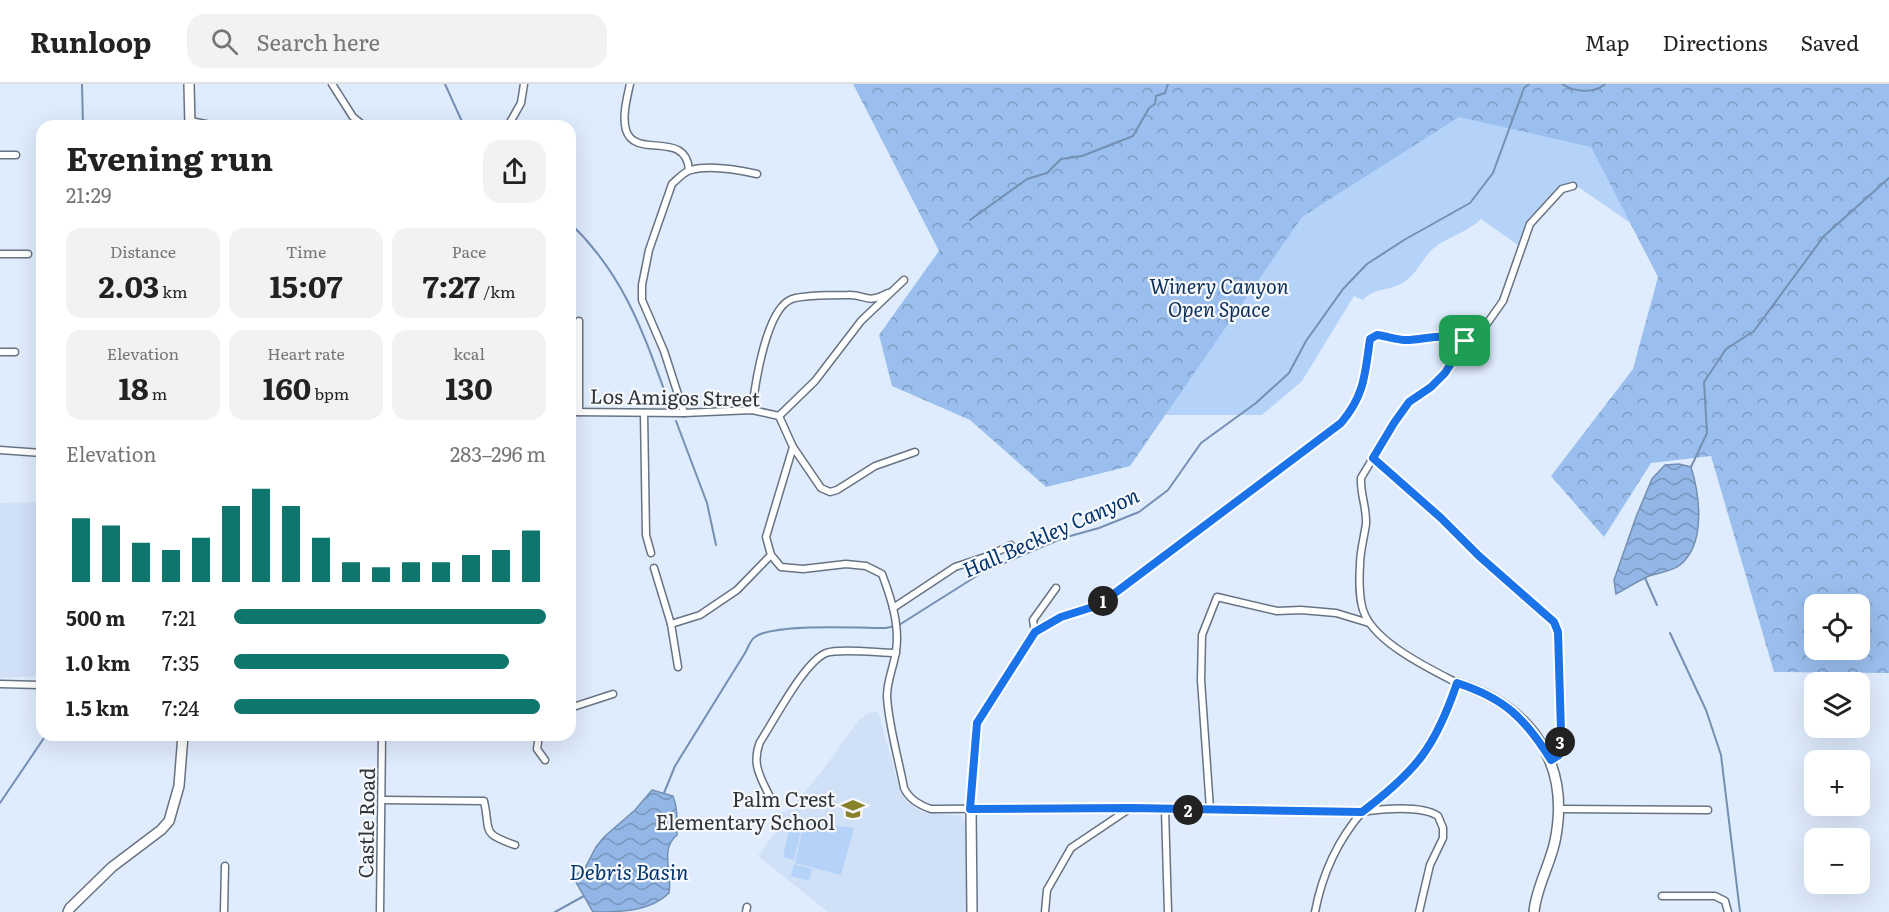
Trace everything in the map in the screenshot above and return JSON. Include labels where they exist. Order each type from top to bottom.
[{"type":"street","points":[[189,84],[190,120]]},
{"type":"street","points":[[332,84],[357,120]]},
{"type":"street","points":[[511,120],[521,103],[524,84]]},
{"type":"street","points":[[630,84],[625,112],[626,129],[630,139],[638,143],[676,149],[688,160],[689,170]]},
{"type":"street","points":[[0,155],[16,155]]},
{"type":"street","points":[[684,413],[664,351],[642,300],[642,285],[649,250],[672,184],[689,170],[701,168],[740,170],[757,174]]},
{"type":"street","points":[[1534,912],[1554,843],[1560,810],[1551,760],[1536,737],[1509,707],[1485,693],[1457,683],[1418,663],[1379,634],[1369,623],[1363,613],[1359,568],[1366,511],[1360,488],[1361,478],[1409,402],[1431,387],[1445,373],[1465,341],[1486,325],[1503,301],[1530,224],[1562,189],[1573,186]]},
{"type":"street","points":[[0,254],[28,254]]},
{"type":"street","points":[[904,280],[861,321],[814,381],[779,416],[793,447],[821,488],[830,492],[875,466],[915,452]]},
{"type":"street","points":[[752,410],[756,371],[781,306],[793,299],[849,295],[873,299],[888,293]]},
{"type":"street","points":[[579,321],[579,412]]},
{"type":"street","points":[[972,912],[970,809],[977,723],[1035,632],[1061,617],[1099,605],[1341,423],[1353,409],[1363,388],[1370,339],[1377,335],[1407,341],[1445,336],[1465,341]]},
{"type":"street","points":[[0,352],[15,352]]},
{"type":"street","name":"Los Amigos Street","points":[[579,412],[684,413],[752,410],[779,416]]},
{"type":"street","points":[[644,413],[646,535],[651,553]]},
{"type":"street","points":[[793,447],[766,537],[771,555],[781,567],[803,569],[846,564],[866,566],[882,574],[893,608],[897,638],[887,699],[907,795],[922,806],[931,808],[1426,811],[1438,816],[1443,828],[1443,838],[1431,865],[1419,912]]},
{"type":"street","points":[[0,450],[36,453]]},
{"type":"street","points":[[1373,458],[1441,518],[1486,563],[1554,622],[1558,632],[1561,732],[1559,755],[1551,760]]},
{"type":"street","points":[[893,608],[955,567],[988,556],[1011,545]]},
{"type":"street","points":[[671,624],[700,615],[737,590],[771,555]]},
{"type":"street","points":[[654,568],[671,624],[678,667]]},
{"type":"street","points":[[1035,632],[1034,620],[1056,588]]},
{"type":"street","points":[[1210,810],[1201,680],[1202,635],[1217,597],[1277,611],[1301,610],[1336,613],[1369,623]]},
{"type":"street","points":[[771,799],[759,773],[756,753],[760,742],[809,664],[826,653],[843,651],[896,653]]},
{"type":"street","points":[[1315,912],[1318,894],[1339,845],[1362,812],[1410,773],[1426,753],[1442,722],[1457,683]]},
{"type":"street","points":[[0,684],[36,685]]},
{"type":"street","points":[[576,706],[613,694]]},
{"type":"street","points":[[68,912],[69,908],[112,867],[161,830],[169,821],[179,786],[183,741]]},
{"type":"street","name":"Castle Road","points":[[380,912],[382,741]]},
{"type":"street","points":[[538,741],[537,749],[545,760]]},
{"type":"street","points":[[382,800],[484,801],[487,829],[494,838],[515,845]]},
{"type":"street","points":[[1045,912],[1047,890],[1071,848],[1131,808]]},
{"type":"street","points":[[1165,810],[1168,912]]},
{"type":"street","points":[[1560,810],[1708,810]]},
{"type":"street","points":[[224,912],[225,866]]},
{"type":"street","points":[[1662,896],[1715,896],[1725,901],[1728,912]]},
{"type":"shaded area","points":[[36,502],[36,676],[0,678],[0,503]]},
{"type":"shaded area","name":"Palm Crest Elementary School","points":[[878,711],[900,791],[907,802],[922,812],[961,816],[967,825],[966,912],[828,912],[758,856],[778,829],[779,812],[787,812],[819,775],[859,720],[867,714]]},
{"type":"green space","points":[[853,84],[1889,84],[1889,673],[1774,672],[1711,456],[1651,463],[1604,537],[1551,476],[1633,369],[1658,277],[1591,147],[1459,117],[1302,217],[1130,466],[1046,487],[970,420],[892,386],[879,335],[939,251]]},
{"type":"green space","name":"Winery Canyon Open Space","points":[[1287,84],[1734,84],[1665,247],[1574,184],[1569,185],[1525,229],[1518,245],[1481,219],[1434,248],[1404,282],[1371,293],[1363,300],[1354,296],[1302,381],[1262,415],[1038,415]]},
{"type":"green space","points":[[791,819],[803,822],[794,860],[783,857]]},
{"type":"green space","points":[[804,822],[854,828],[841,875],[795,863]]},
{"type":"green space","points":[[794,864],[812,869],[809,881],[791,876]]},
{"type":"water","points":[[1679,464],[1691,467],[1697,492],[1699,519],[1694,545],[1688,556],[1677,567],[1649,576],[1616,594],[1614,580],[1652,479],[1665,465]]},
{"type":"water","name":"Debris Basin","points":[[652,790],[673,796],[676,806],[677,835],[672,841],[668,855],[669,893],[653,904],[634,910],[593,912],[573,877],[585,868],[604,837],[635,810]]},
{"type":"waterway","points":[[82,84],[83,120]]},
{"type":"waterway","points":[[445,84],[461,120]]},
{"type":"waterway","points":[[970,220],[1027,179],[1047,173],[1061,159],[1082,156],[1133,136],[1149,108],[1155,104],[1156,96],[1165,93],[1168,84]]},
{"type":"waterway","name":"Hall Beckley Canyon","points":[[664,793],[675,766],[755,637],[765,633],[798,628],[886,628],[899,625],[983,572],[1063,538],[1099,528],[1139,512],[1168,490],[1201,443],[1256,403],[1289,373],[1306,341],[1343,289],[1367,264],[1470,203],[1493,173],[1524,88],[1529,84]]},
{"type":"waterway","name":"Hall Beckley Canyon","points":[[1562,84],[1584,91],[1590,91],[1605,84]]},
{"type":"waterway","points":[[1691,467],[1707,433],[1704,382],[1726,349],[1754,331],[1824,236],[1889,178]]},
{"type":"waterway","points":[[576,229],[606,264],[631,308],[670,406]]},
{"type":"waterway","points":[[676,421],[707,503],[716,545]]},
{"type":"waterway","points":[[1645,578],[1657,605]]},
{"type":"waterway","points":[[1670,633],[1706,710],[1721,755],[1740,912]]},
{"type":"waterway","points":[[0,803],[42,741]]},
{"type":"waterway","points":[[555,912],[584,896]]},
{"type":"place","name":"Palm Crest Elementary School","points":[[853,809]]},
{"type":"route","points":[[1377,335],[1407,341],[1445,336],[1465,341],[1445,373],[1431,387],[1409,402],[1373,458],[1554,622],[1558,632],[1561,732],[1559,755],[1551,760],[1536,737],[1509,707],[1485,693],[1457,683],[1439,730],[1426,753],[1410,773],[1362,812],[1131,808],[970,809],[977,723],[1035,632],[1061,617],[1099,605],[1341,423],[1353,409],[1363,388],[1370,339],[1377,335]]}]
